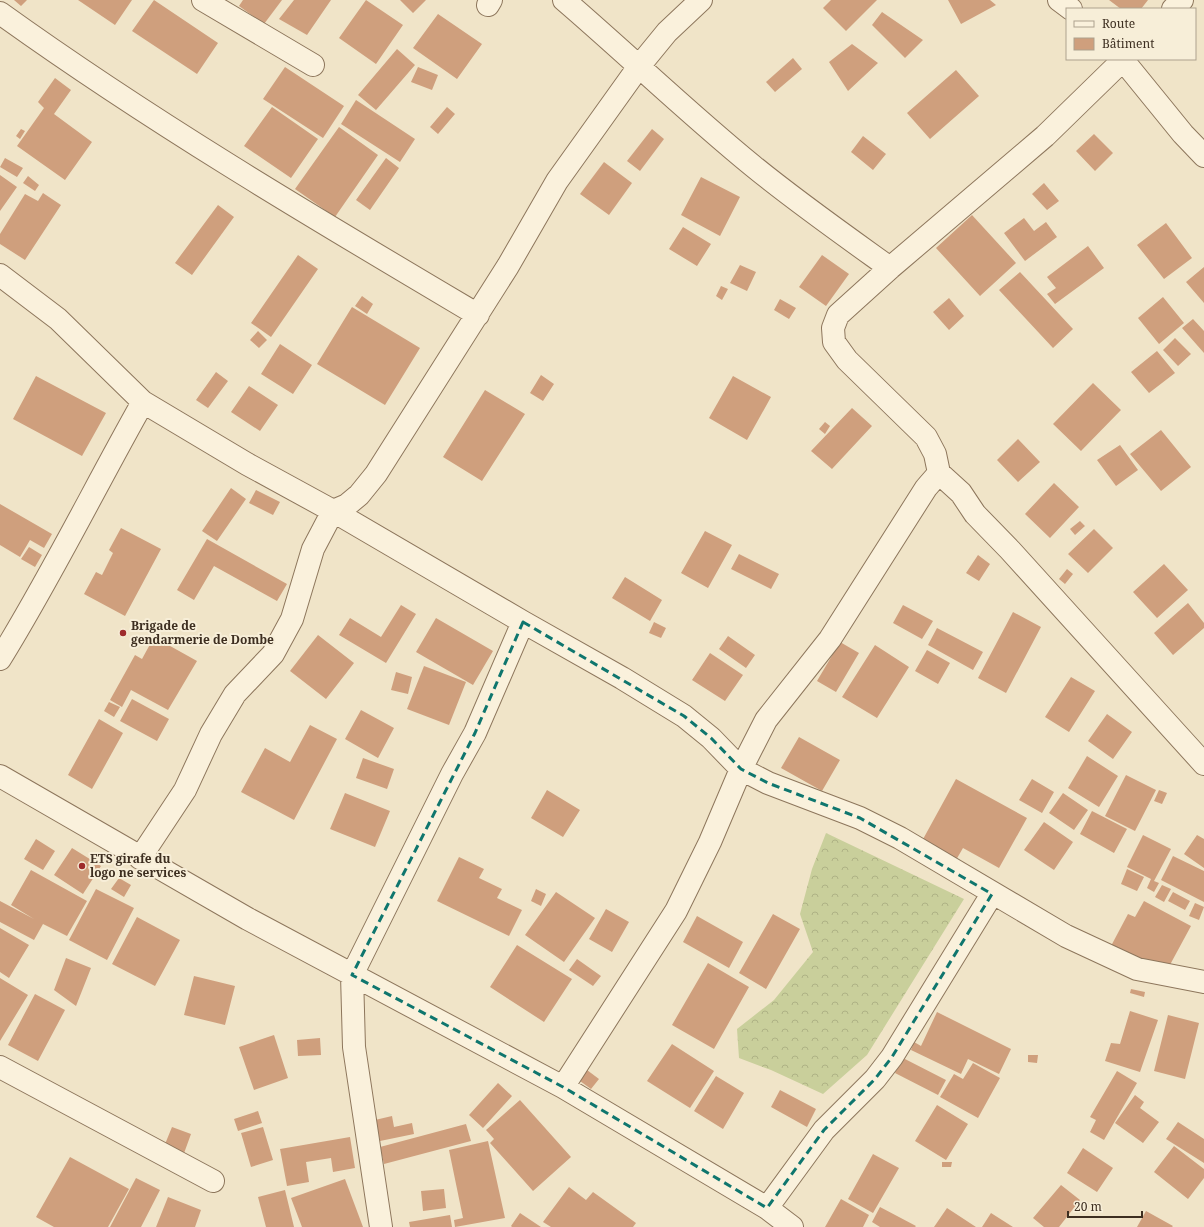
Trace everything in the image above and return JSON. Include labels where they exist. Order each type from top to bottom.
[{"type":"street","points":[[203,0],[314,65]]},
{"type":"street","points":[[564,0],[640,65],[658,84],[754,167],[890,268]]},
{"type":"street","points":[[140,858],[184,790],[211,734],[235,694],[273,654],[292,619],[313,549],[333,511],[346,505],[359,495],[376,474],[478,315],[557,181],[640,65],[667,32],[701,0]]},
{"type":"street","points":[[1059,0],[1070,8]]},
{"type":"street","points":[[1174,8],[1182,0]]},
{"type":"street","points":[[0,13],[61,57],[199,146],[332,229],[478,315]]},
{"type":"street","points":[[1122,60],[1044,136],[890,268],[838,315],[833,328],[834,342],[847,360],[926,437],[935,454],[939,473],[961,493],[975,514],[1010,550],[1204,764]]},
{"type":"street","points":[[1124,60],[1183,134],[1204,156]]},
{"type":"street","points":[[0,275],[58,318],[143,402],[247,464],[333,511],[622,678],[684,716],[711,738],[741,769],[768,783],[866,821],[900,838],[992,894],[1066,936],[1137,969],[1204,982]]},
{"type":"street","points":[[0,659],[33,606],[110,460],[143,402]]},
{"type":"street","points":[[564,1087],[676,911],[710,842],[741,769],[766,720],[830,639],[926,488],[939,473]]},
{"type":"street","points":[[381,1227],[354,1047],[352,975],[392,898],[452,774],[476,733],[523,622]]},
{"type":"street","points":[[0,776],[248,919],[564,1087],[767,1208],[792,1227]]},
{"type":"street","points":[[767,1208],[824,1130],[875,1079],[892,1057],[992,894]]},
{"type":"street","points":[[0,1067],[213,1181]]},
{"type":"highlighted area","points":[[523,622],[684,716],[711,738],[741,769],[768,783],[860,818],[992,894],[892,1057],[875,1079],[824,1130],[767,1208],[563,1087],[352,975],[475,733]]},
{"type":"green space","points":[[826,833],[964,899],[867,1055],[823,1094],[771,1070],[739,1058],[737,1029],[774,1000],[813,952],[800,914],[812,869]]},
{"type":"building","points":[[14,0],[27,0],[21,6]]},
{"type":"building","points":[[78,0],[132,0],[115,25]]},
{"type":"building","points":[[154,0],[218,43],[197,74],[132,31]]},
{"type":"building","points":[[243,0],[282,0],[264,24],[239,6]]},
{"type":"building","points":[[294,0],[331,0],[307,35],[279,19]]},
{"type":"building","points":[[366,0],[403,25],[376,64],[339,38]]},
{"type":"building","points":[[400,0],[426,0],[413,13]]},
{"type":"building","points":[[831,0],[877,0],[846,31],[823,8]]},
{"type":"building","points":[[948,0],[990,0],[996,5],[961,24]]},
{"type":"building","points":[[1109,0],[1148,0],[1142,8],[1120,8]]},
{"type":"building","points":[[882,12],[923,40],[905,58],[872,25]]},
{"type":"building","points":[[438,14],[482,44],[457,79],[413,48]]},
{"type":"building","points":[[852,44],[878,63],[848,91],[829,62]]},
{"type":"building","points":[[397,49],[415,65],[376,110],[358,95]]},
{"type":"building","points":[[793,58],[802,69],[775,92],[766,82]]},
{"type":"building","points":[[285,67],[344,106],[323,138],[263,99]]},
{"type":"building","points":[[418,67],[438,75],[432,90],[411,82]]},
{"type":"building","points":[[956,70],[979,96],[930,139],[907,113]]},
{"type":"building","points":[[55,78],[71,90],[54,114],[92,142],[65,180],[17,146],[44,108],[38,102]]},
{"type":"building","points":[[356,100],[415,139],[400,162],[341,124]]},
{"type":"building","points":[[272,107],[318,139],[291,178],[244,146]]},
{"type":"building","points":[[447,107],[455,114],[438,134],[430,127]]},
{"type":"building","points":[[339,127],[378,155],[335,217],[295,189]]},
{"type":"building","points":[[21,129],[25,131],[20,139],[16,136]]},
{"type":"building","points":[[652,129],[664,139],[640,171],[627,161]]},
{"type":"building","points":[[1094,134],[1113,153],[1095,171],[1076,151]]},
{"type":"building","points":[[863,136],[886,154],[873,170],[851,152]]},
{"type":"building","points":[[5,158],[23,168],[17,177],[0,167]]},
{"type":"building","points":[[386,158],[399,168],[370,210],[356,200]]},
{"type":"building","points":[[604,162],[632,183],[609,215],[580,194]]},
{"type":"building","points":[[0,175],[17,187],[0,211]]},
{"type":"building","points":[[28,176],[39,185],[35,191],[23,183]]},
{"type":"building","points":[[701,177],[740,197],[720,236],[681,215]]},
{"type":"building","points":[[1044,183],[1059,201],[1047,210],[1032,194]]},
{"type":"building","points":[[43,193],[61,205],[25,260],[0,244],[0,234],[25,194],[38,201]]},
{"type":"building","points":[[218,205],[234,217],[192,275],[175,263]]},
{"type":"building","points":[[972,215],[1016,263],[980,296],[936,248]]},
{"type":"building","points":[[1024,218],[1034,231],[1046,222],[1057,237],[1025,261],[1004,233]]},
{"type":"building","points":[[1166,223],[1192,258],[1164,279],[1137,245]]},
{"type":"building","points":[[683,227],[711,244],[697,266],[669,249]]},
{"type":"building","points":[[1088,246],[1104,268],[1055,304],[1047,294],[1056,288],[1047,277]]},
{"type":"building","points":[[298,255],[318,269],[271,337],[251,323]]},
{"type":"building","points":[[822,255],[849,274],[826,306],[799,287]]},
{"type":"building","points":[[740,265],[756,272],[747,291],[730,283]]},
{"type":"building","points":[[1204,267],[1204,303],[1186,282]]},
{"type":"building","points":[[1020,272],[1073,329],[1053,348],[999,290]]},
{"type":"building","points":[[721,286],[728,289],[722,300],[716,296]]},
{"type":"building","points":[[362,296],[373,304],[367,314],[355,306]]},
{"type":"building","points":[[1163,297],[1184,323],[1159,344],[1138,318]]},
{"type":"building","points":[[949,298],[964,316],[949,330],[933,312]]},
{"type":"building","points":[[780,299],[796,308],[789,319],[774,310]]},
{"type":"building","points":[[352,307],[420,348],[385,405],[317,364]]},
{"type":"building","points":[[1193,319],[1204,331],[1204,353],[1182,328]]},
{"type":"building","points":[[258,331],[267,340],[259,348],[250,340]]},
{"type":"building","points":[[1175,338],[1191,354],[1178,366],[1163,350]]},
{"type":"building","points":[[280,344],[312,365],[293,394],[261,374]]},
{"type":"building","points":[[1157,351],[1175,373],[1149,393],[1131,372]]},
{"type":"building","points":[[216,372],[228,381],[208,408],[196,400]]},
{"type":"building","points":[[541,375],[554,384],[543,401],[530,393]]},
{"type":"building","points":[[36,376],[106,413],[82,456],[13,419]]},
{"type":"building","points":[[733,376],[771,397],[747,440],[709,418]]},
{"type":"building","points":[[1093,383],[1121,410],[1081,451],[1053,424]]},
{"type":"building","points":[[249,386],[278,405],[260,431],[231,412]]},
{"type":"building","points":[[485,390],[525,414],[482,481],[443,457]]},
{"type":"building","points":[[852,408],[872,426],[832,469],[811,451]]},
{"type":"building","points":[[825,422],[830,426],[825,434],[819,429]]},
{"type":"building","points":[[1161,430],[1191,467],[1161,491],[1130,454]]},
{"type":"building","points":[[1018,439],[1040,462],[1018,482],[997,460]]},
{"type":"building","points":[[1120,445],[1138,470],[1116,486],[1097,460]]},
{"type":"building","points":[[1054,483],[1079,507],[1050,538],[1025,514]]},
{"type":"building","points":[[231,488],[246,499],[217,541],[202,531]]},
{"type":"building","points":[[256,490],[280,502],[273,515],[249,503]]},
{"type":"building","points":[[0,504],[52,534],[44,548],[30,540],[20,557],[0,545]]},
{"type":"building","points":[[1080,521],[1085,526],[1075,535],[1070,529]]},
{"type":"building","points":[[121,528],[161,549],[125,616],[84,594],[96,572],[102,575],[113,553],[109,550]]},
{"type":"building","points":[[1094,529],[1113,548],[1088,573],[1068,554]]},
{"type":"building","points":[[705,531],[732,545],[708,588],[681,573]]},
{"type":"building","points":[[207,539],[287,584],[277,601],[214,566],[194,600],[177,590]]},
{"type":"building","points":[[29,547],[42,555],[35,567],[21,559]]},
{"type":"building","points":[[739,554],[779,574],[771,589],[731,569]]},
{"type":"building","points":[[978,555],[990,564],[979,581],[966,573]]},
{"type":"building","points":[[1164,564],[1188,590],[1157,618],[1133,592]]},
{"type":"building","points":[[1067,569],[1073,574],[1065,584],[1059,579]]},
{"type":"building","points":[[625,577],[662,600],[650,621],[612,598]]},
{"type":"building","points":[[1188,603],[1204,623],[1204,628],[1173,655],[1154,633]]},
{"type":"building","points":[[401,605],[416,614],[386,663],[339,635],[350,618],[381,637]]},
{"type":"building","points":[[903,605],[933,621],[922,639],[893,623]]},
{"type":"building","points":[[1013,612],[1041,627],[1006,693],[978,678]]},
{"type":"building","points":[[436,618],[493,651],[473,685],[416,652]]},
{"type":"building","points":[[654,622],[666,628],[661,638],[649,633]]},
{"type":"building","points":[[937,628],[983,652],[973,670],[928,645]]},
{"type":"building","points":[[318,635],[354,663],[326,699],[290,671]]},
{"type":"building","points":[[728,636],[755,655],[746,668],[719,649]]},
{"type":"building","points":[[154,637],[197,661],[168,710],[131,690],[122,707],[110,700],[135,655],[142,659]]},
{"type":"building","points":[[840,642],[859,653],[836,692],[817,681]]},
{"type":"building","points":[[875,645],[909,667],[877,718],[842,697]]},
{"type":"building","points":[[927,650],[950,663],[938,684],[915,671]]},
{"type":"building","points":[[710,653],[743,675],[725,701],[692,680]]},
{"type":"building","points":[[424,666],[466,682],[449,725],[407,709]]},
{"type":"building","points":[[396,672],[412,677],[408,694],[391,690]]},
{"type":"building","points":[[1071,677],[1095,691],[1069,732],[1045,717]]},
{"type":"building","points":[[132,699],[169,719],[157,741],[120,721]]},
{"type":"building","points":[[109,702],[120,707],[114,717],[104,711]]},
{"type":"building","points":[[361,710],[394,728],[378,758],[345,739]]},
{"type":"building","points":[[1107,714],[1132,732],[1113,759],[1088,741]]},
{"type":"building","points":[[99,719],[123,733],[92,789],[68,775]]},
{"type":"building","points":[[310,725],[337,739],[294,820],[241,792],[265,748],[290,762]]},
{"type":"building","points":[[799,737],[840,760],[822,791],[781,768]]},
{"type":"building","points":[[1087,756],[1118,776],[1099,807],[1068,788]]},
{"type":"building","points":[[363,758],[394,769],[387,789],[356,778]]},
{"type":"building","points":[[1126,775],[1156,790],[1135,831],[1105,816]]},
{"type":"building","points":[[956,779],[1027,818],[999,868],[963,848],[956,860],[922,841]]},
{"type":"building","points":[[1032,779],[1054,792],[1042,813],[1019,800]]},
{"type":"building","points":[[547,790],[580,810],[563,837],[531,818]]},
{"type":"building","points":[[1159,790],[1167,793],[1162,804],[1154,801]]},
{"type":"building","points":[[345,793],[390,811],[375,847],[330,829]]},
{"type":"building","points":[[1063,793],[1088,810],[1074,830],[1049,813]]},
{"type":"building","points":[[1092,811],[1127,829],[1114,853],[1080,834]]},
{"type":"building","points":[[1044,822],[1073,842],[1054,870],[1024,850]]},
{"type":"building","points":[[1143,835],[1171,849],[1154,881],[1159,883],[1154,892],[1147,888],[1151,879],[1127,867]]},
{"type":"building","points":[[1197,835],[1204,839],[1204,868],[1184,854]]},
{"type":"building","points":[[36,839],[55,851],[43,870],[24,859]]},
{"type":"building","points":[[72,848],[101,866],[83,894],[54,875]]},
{"type":"building","points":[[1173,856],[1204,871],[1204,902],[1161,880]]},
{"type":"building","points":[[459,857],[484,869],[479,878],[502,889],[497,898],[522,910],[509,936],[437,901]]},
{"type":"building","points":[[1127,869],[1144,877],[1137,891],[1121,884]]},
{"type":"building","points":[[31,870],[87,901],[67,936],[43,924],[34,940],[0,922],[0,901],[34,919],[11,905]]},
{"type":"building","points":[[119,878],[131,885],[124,897],[111,889]]},
{"type":"building","points":[[1162,885],[1171,889],[1164,902],[1155,897]]},
{"type":"building","points":[[96,889],[134,908],[107,960],[69,940]]},
{"type":"building","points":[[536,889],[546,894],[541,906],[531,901]]},
{"type":"building","points":[[556,892],[595,918],[564,962],[525,935]]},
{"type":"building","points":[[1173,892],[1190,901],[1185,910],[1168,901]]},
{"type":"building","points":[[1144,901],[1191,926],[1165,974],[1111,946],[1128,914],[1135,917]]},
{"type":"building","points":[[1195,903],[1204,907],[1199,920],[1189,916]]},
{"type":"building","points":[[606,909],[629,922],[612,952],[589,939]]},
{"type":"building","points":[[773,914],[800,929],[766,989],[739,973]]},
{"type":"building","points":[[697,916],[743,942],[729,968],[683,942]]},
{"type":"building","points":[[137,917],[180,940],[155,986],[112,964]]},
{"type":"building","points":[[0,928],[29,945],[9,978],[0,972]]},
{"type":"building","points":[[517,945],[572,979],[544,1022],[490,987]]},
{"type":"building","points":[[66,958],[91,968],[76,1006],[54,990]]},
{"type":"building","points":[[577,959],[601,976],[593,986],[569,970]]},
{"type":"building","points":[[708,963],[749,987],[714,1049],[672,1025]]},
{"type":"building","points":[[194,976],[235,986],[225,1025],[184,1015]]},
{"type":"building","points":[[0,978],[28,995],[0,1041]]},
{"type":"building","points":[[1131,989],[1145,992],[1144,997],[1130,993]]},
{"type":"building","points":[[35,994],[65,1010],[38,1061],[8,1045]]},
{"type":"building","points":[[1130,1011],[1158,1020],[1140,1072],[1105,1061],[1111,1043],[1120,1044]]},
{"type":"building","points":[[937,1012],[1011,1049],[999,1074],[968,1059],[961,1074],[911,1050],[914,1042],[921,1046]]},
{"type":"building","points":[[1168,1015],[1199,1023],[1185,1079],[1154,1071]]},
{"type":"building","points":[[274,1035],[288,1078],[254,1090],[239,1047]]},
{"type":"building","points":[[320,1038],[321,1055],[298,1056],[297,1040]]},
{"type":"building","points":[[672,1044],[714,1071],[690,1108],[647,1081]]},
{"type":"building","points":[[1028,1055],[1038,1055],[1037,1063],[1028,1062]]},
{"type":"building","points":[[903,1058],[946,1080],[938,1095],[895,1073]]},
{"type":"building","points":[[973,1063],[1000,1078],[978,1118],[940,1097],[954,1074],[963,1079]]},
{"type":"building","points":[[587,1070],[599,1079],[591,1089],[580,1081]]},
{"type":"building","points":[[1117,1071],[1137,1083],[1104,1140],[1090,1132],[1096,1120],[1090,1117]]},
{"type":"building","points":[[716,1076],[744,1093],[723,1129],[694,1111]]},
{"type":"building","points":[[498,1083],[512,1096],[483,1128],[469,1115]]},
{"type":"building","points":[[780,1090],[816,1109],[807,1127],[771,1107]]},
{"type":"building","points":[[1135,1095],[1144,1102],[1140,1108],[1159,1122],[1143,1143],[1115,1123]]},
{"type":"building","points":[[520,1100],[571,1157],[533,1191],[490,1143],[494,1139],[486,1130]]},
{"type":"building","points":[[937,1105],[968,1124],[946,1160],[915,1141]]},
{"type":"building","points":[[258,1111],[262,1123],[238,1131],[234,1119]]},
{"type":"building","points":[[392,1116],[394,1127],[412,1123],[414,1134],[380,1141],[375,1120]]},
{"type":"building","points":[[1178,1122],[1204,1139],[1204,1163],[1166,1139]]},
{"type":"building","points":[[466,1124],[471,1141],[384,1164],[380,1147]]},
{"type":"building","points":[[172,1127],[191,1134],[183,1156],[163,1149]]},
{"type":"building","points":[[263,1127],[273,1160],[251,1167],[241,1133]]},
{"type":"building","points":[[350,1137],[355,1168],[333,1172],[331,1158],[306,1162],[309,1182],[287,1186],[280,1149]]},
{"type":"building","points":[[488,1141],[505,1218],[455,1227],[454,1220],[463,1218],[449,1150]]},
{"type":"building","points":[[1174,1146],[1204,1169],[1204,1178],[1188,1199],[1154,1172]]},
{"type":"building","points":[[1083,1148],[1113,1168],[1097,1192],[1067,1173]]},
{"type":"building","points":[[873,1154],[899,1168],[873,1213],[848,1199]]},
{"type":"building","points":[[70,1157],[129,1189],[108,1227],[54,1227],[36,1217]]},
{"type":"building","points":[[942,1162],[952,1162],[951,1167],[942,1167]]},
{"type":"building","points":[[136,1178],[160,1190],[141,1227],[110,1227]]},
{"type":"building","points":[[345,1179],[363,1227],[302,1227],[291,1198]]},
{"type":"building","points":[[1061,1185],[1080,1200],[1059,1227],[1044,1227],[1033,1218]]},
{"type":"building","points":[[569,1187],[586,1200],[593,1192],[636,1223],[633,1227],[551,1227],[543,1222]]},
{"type":"building","points":[[444,1189],[446,1208],[423,1211],[421,1191]]},
{"type":"building","points":[[285,1190],[294,1227],[266,1227],[258,1197]]},
{"type":"building","points":[[168,1197],[201,1210],[195,1227],[156,1227]]},
{"type":"building","points":[[841,1199],[869,1215],[863,1227],[825,1227]]},
{"type":"building","points":[[880,1207],[916,1226],[880,1227],[872,1222]]},
{"type":"building","points":[[947,1208],[976,1227],[934,1227]]},
{"type":"building","points":[[1146,1211],[1173,1226],[1137,1227]]},
{"type":"building","points":[[520,1213],[541,1227],[512,1227],[511,1226]]},
{"type":"building","points":[[991,1213],[1013,1227],[982,1227]]},
{"type":"building","points":[[450,1215],[452,1227],[410,1227],[409,1222]]},
{"type":"place","name":"Brigade de gendarmerie de Dombe","points":[[123,633]]},
{"type":"place","name":"ETS girafe du logo ne services","points":[[82,866]]}]
